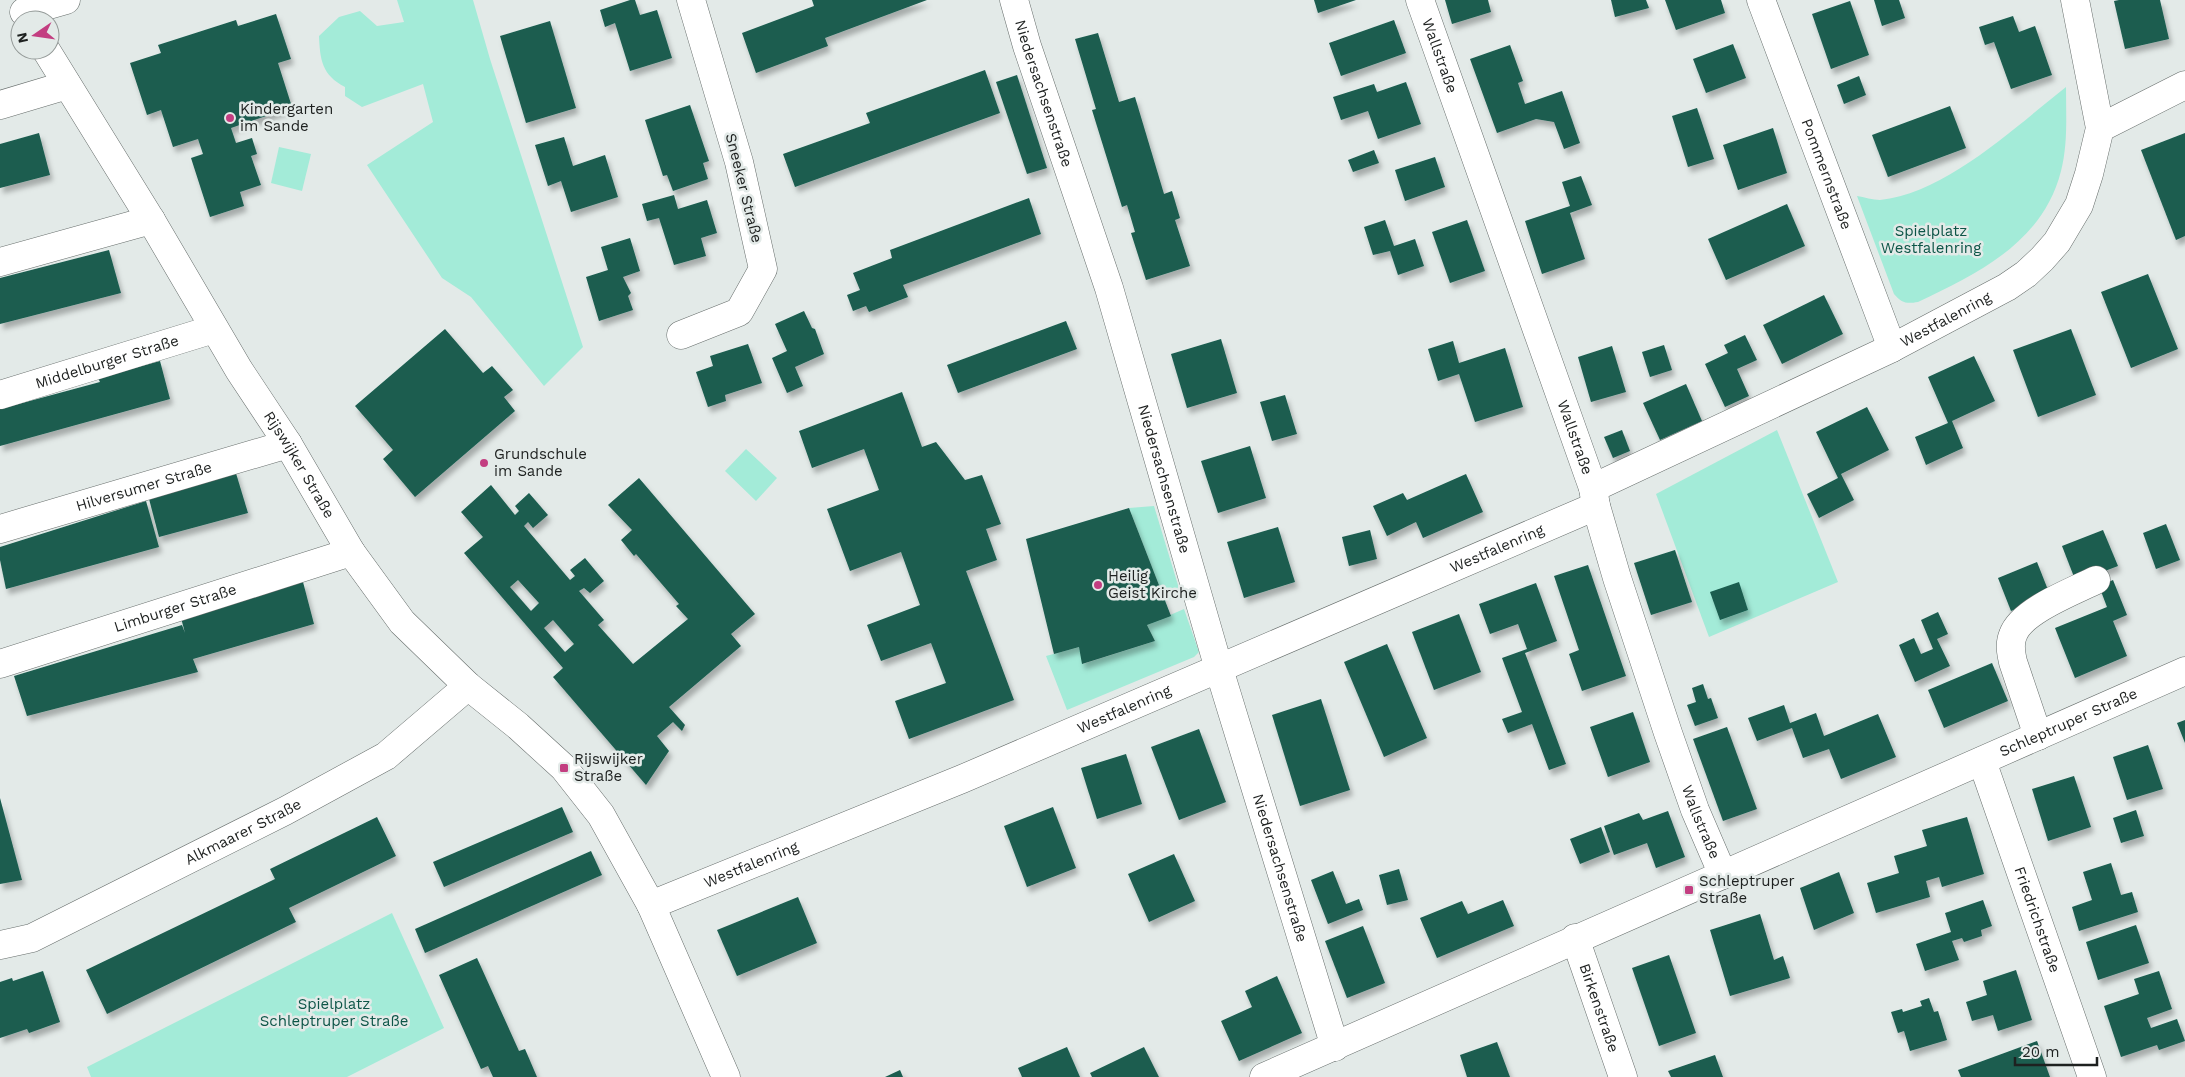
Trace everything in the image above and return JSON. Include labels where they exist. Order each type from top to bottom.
[{"type":"street","points":[[27,10],[66,0]]},
{"type":"street","name":"Sneeker Straße","points":[[681,335],[739,312],[763,270],[739,162],[691,0]]},
{"type":"street","name":"Niedersachsenstraße","points":[[1014,0],[1027,46],[1109,288],[1219,669],[1335,1047]]},
{"type":"street","name":"Wallstraße","points":[[1420,0],[1595,497],[1668,733],[1695,810],[1723,875]]},
{"type":"street","name":"Pommernstraße","points":[[1761,0],[1892,348]]},
{"type":"street","name":"Westfalenring","points":[[651,906],[962,779],[1219,669],[1595,497],[1892,348],[2008,287],[2042,259],[2057,242],[2079,205],[2100,128],[2075,0]]},
{"type":"street","name":"Rijswijker Straße","points":[[52,60],[151,220],[214,329],[288,444],[351,552],[402,622],[468,686],[518,726],[564,768],[601,815],[651,906],[726,1077]]},
{"type":"street","points":[[2100,128],[2185,84]]},
{"type":"street","points":[[0,105],[68,85]]},
{"type":"street","points":[[0,262],[151,220]]},
{"type":"street","name":"Middelburger Straße","points":[[0,395],[214,329]]},
{"type":"street","name":"Hilversumer Straße","points":[[0,529],[288,444]]},
{"type":"street","name":"Limburger Straße","points":[[0,664],[351,552]]},
{"type":"street","points":[[2038,736],[2013,662],[2011,649],[2013,634],[2022,622],[2037,611],[2096,580]]},
{"type":"street","name":"Schleptruper Straße","points":[[1264,1077],[1335,1047],[1575,938],[1723,875],[2185,671]]},
{"type":"street","name":"Alkmaarer Straße","points":[[0,944],[32,938],[285,811],[386,756],[468,686]]},
{"type":"street","name":"Friedrichstraße","points":[[1982,761],[2092,1077]]},
{"type":"street","name":"Birkenstraße","points":[[1575,938],[1623,1077]]},
{"type":"green space","points":[[397,0],[473,0],[490,59],[583,347],[544,386],[471,297],[442,278],[367,165],[433,122],[423,84],[362,107],[345,96],[345,87],[331,77],[324,66],[320,52],[319,36],[339,17],[360,11],[377,26],[404,22]]},
{"type":"green space","name":"Spielplatz Westfalenring","points":[[2066,87],[2065,150],[2061,171],[2052,196],[2040,217],[2024,236],[1985,267],[1918,302],[1907,303],[1899,299],[1894,294],[1857,196],[1880,200],[1905,195],[1930,185],[1979,156]]},
{"type":"green space","points":[[279,147],[311,154],[302,191],[271,183]]},
{"type":"green space","points":[[1777,430],[1838,582],[1709,637],[1656,494]]},
{"type":"green space","points":[[746,449],[777,478],[756,501],[725,471]]},
{"type":"green space","points":[[1154,506],[1181,595],[1165,601],[1129,508]]},
{"type":"green space","points":[[1184,609],[1199,652],[1194,657],[1067,710],[1046,656],[1079,647],[1083,664],[1155,641],[1147,625]]},
{"type":"green space","name":"Spielplatz Schleptruper Straße","points":[[392,913],[444,1028],[347,1077],[91,1077],[87,1067]]},
{"type":"building","points":[[635,0],[640,15],[657,10],[672,58],[630,71],[615,23],[605,27],[600,10]]},
{"type":"building","points":[[812,0],[927,0],[825,38],[828,46],[756,73],[742,33],[814,6]]},
{"type":"building","points":[[1314,0],[1356,0],[1318,13]]},
{"type":"building","points":[[1445,0],[1488,0],[1491,12],[1452,24]]},
{"type":"building","points":[[1611,0],[1646,0],[1649,8],[1615,17]]},
{"type":"building","points":[[1665,0],[1721,0],[1725,13],[1676,30]]},
{"type":"building","points":[[1874,0],[1899,0],[1905,18],[1882,26]]},
{"type":"building","points":[[2160,0],[2169,39],[2125,49],[2114,1]]},
{"type":"building","points":[[1850,1],[1869,55],[1831,69],[1812,14]]},
{"type":"building","points":[[276,14],[291,59],[278,63],[292,107],[231,128],[236,143],[252,138],[257,154],[251,156],[261,185],[240,192],[244,206],[210,217],[191,158],[203,154],[198,139],[173,147],[161,110],[147,115],[130,63],[161,53],[158,45],[236,20],[238,26]]},
{"type":"building","points":[[2013,16],[2019,32],[2035,26],[2052,75],[2011,89],[1994,42],[1985,45],[1979,27]]},
{"type":"building","points":[[1394,20],[1406,53],[1341,76],[1329,43]]},
{"type":"building","points":[[550,21],[576,108],[526,123],[500,36]]},
{"type":"building","points":[[1098,33],[1119,102],[1135,97],[1164,194],[1172,191],[1180,218],[1175,220],[1190,266],[1146,280],[1131,233],[1135,232],[1127,205],[1122,207],[1092,110],[1096,109],[1075,39]]},
{"type":"building","points":[[1733,44],[1746,78],[1706,93],[1693,59]]},
{"type":"building","points":[[1510,45],[1523,81],[1518,83],[1525,104],[1562,91],[1580,143],[1564,149],[1554,122],[1536,119],[1497,133],[1470,59]]},
{"type":"building","points":[[985,70],[1000,113],[795,187],[783,154],[870,123],[866,113]]},
{"type":"building","points":[[1017,75],[1047,168],[1027,174],[996,82]]},
{"type":"building","points":[[1859,76],[1866,95],[1844,104],[1837,85]]},
{"type":"building","points":[[1406,82],[1421,124],[1378,139],[1368,111],[1341,120],[1333,97],[1374,84],[1377,92]]},
{"type":"building","points":[[690,105],[709,161],[703,163],[708,179],[673,191],[667,175],[663,176],[645,120]]},
{"type":"building","points":[[1950,106],[1966,148],[1888,177],[1872,135]]},
{"type":"building","points":[[1697,108],[1714,159],[1688,167],[1672,116]]},
{"type":"building","points":[[1773,128],[1787,173],[1738,190],[1723,145]]},
{"type":"building","points":[[39,133],[50,175],[0,188],[0,144]]},
{"type":"building","points":[[2185,133],[2185,236],[2176,240],[2141,150]]},
{"type":"building","points":[[564,137],[573,166],[605,155],[618,197],[571,212],[561,181],[548,186],[535,145]]},
{"type":"building","points":[[1374,150],[1379,163],[1353,172],[1348,160]]},
{"type":"building","points":[[1435,157],[1445,187],[1405,201],[1395,170]]},
{"type":"building","points":[[1581,176],[1592,205],[1570,213],[1585,259],[1542,274],[1525,221],[1570,206],[1562,182]]},
{"type":"building","points":[[674,195],[678,209],[707,200],[717,233],[701,238],[706,256],[674,265],[659,218],[647,221],[642,204]]},
{"type":"building","points":[[1029,198],[1041,234],[903,285],[908,297],[869,312],[866,306],[853,311],[847,295],[860,290],[853,273],[892,258],[890,250]]},
{"type":"building","points":[[1787,204],[1805,246],[1726,280],[1708,239]]},
{"type":"building","points":[[1385,220],[1394,246],[1415,239],[1424,266],[1398,275],[1390,251],[1373,255],[1364,227]]},
{"type":"building","points":[[1467,220],[1485,271],[1450,283],[1432,232]]},
{"type":"building","points":[[630,238],[640,271],[623,277],[631,293],[628,296],[633,310],[599,321],[586,277],[608,270],[601,247]]},
{"type":"building","points":[[109,250],[121,293],[0,324],[0,278]]},
{"type":"building","points":[[2148,274],[2178,349],[2131,368],[2101,292]]},
{"type":"building","points":[[1824,295],[1843,334],[1782,364],[1763,325]]},
{"type":"building","points":[[804,311],[812,328],[815,329],[824,354],[795,367],[803,386],[787,393],[772,358],[787,351],[775,324]]},
{"type":"building","points":[[1066,321],[1077,349],[958,393],[947,365]]},
{"type":"building","points":[[445,329],[483,373],[492,366],[513,390],[504,397],[515,411],[415,497],[383,459],[393,450],[355,406]]},
{"type":"building","points":[[2071,329],[2096,395],[2038,417],[2013,350]]},
{"type":"building","points":[[1745,335],[1757,360],[1737,369],[1749,396],[1725,407],[1705,364],[1728,353],[1724,345]]},
{"type":"building","points":[[1221,339],[1237,393],[1187,408],[1171,354]]},
{"type":"building","points":[[1453,341],[1459,363],[1505,348],[1523,407],[1475,422],[1459,374],[1438,381],[1428,349]]},
{"type":"building","points":[[748,344],[762,383],[725,395],[726,401],[708,407],[696,372],[713,366],[710,356]]},
{"type":"building","points":[[1664,345],[1672,370],[1650,377],[1642,352]]},
{"type":"building","points":[[1612,346],[1626,392],[1591,402],[1578,357]]},
{"type":"building","points":[[1974,356],[1995,401],[1952,421],[1963,448],[1926,465],[1915,437],[1948,423],[1928,377]]},
{"type":"building","points":[[160,361],[170,399],[0,446],[0,409],[100,382],[98,378]]},
{"type":"building","points":[[1686,384],[1702,421],[1660,440],[1643,403]]},
{"type":"building","points":[[902,392],[922,447],[936,442],[965,480],[982,475],[1001,524],[986,529],[997,560],[966,571],[1014,700],[909,739],[895,701],[946,683],[931,643],[881,661],[867,625],[920,605],[901,552],[850,571],[827,509],[879,490],[864,449],[812,468],[799,431]]},
{"type":"building","points":[[1285,395],[1297,434],[1272,441],[1260,402]]},
{"type":"building","points":[[1867,407],[1889,450],[1841,474],[1854,500],[1819,518],[1807,494],[1838,478],[1816,432]]},
{"type":"building","points":[[1622,430],[1630,451],[1613,458],[1604,437]]},
{"type":"building","points":[[1250,446],[1266,498],[1218,513],[1201,461]]},
{"type":"building","points":[[235,470],[248,513],[159,537],[148,495]]},
{"type":"building","points":[[1466,474],[1483,512],[1423,538],[1416,522],[1387,536],[1373,506],[1403,493],[1407,500]]},
{"type":"building","points":[[639,478],[755,614],[731,634],[741,646],[669,707],[685,725],[682,731],[673,722],[657,736],[669,751],[646,785],[553,677],[563,668],[464,553],[483,537],[461,512],[491,485],[515,515],[519,511],[515,506],[529,493],[548,515],[533,528],[528,522],[524,526],[570,580],[575,576],[570,570],[585,558],[604,581],[590,593],[584,588],[579,591],[604,620],[598,625],[633,664],[688,619],[676,606],[679,604],[636,554],[634,556],[621,540],[632,530],[608,505]],"holes":[[[518,580],[539,603],[531,611],[510,587]],[[553,620],[574,644],[565,652],[544,628]]]},
{"type":"building","points":[[146,501],[159,547],[6,589],[0,560],[0,547]]},
{"type":"building","name":"Heilig Geist Kirche","points":[[1129,508],[1171,616],[1147,625],[1155,641],[1082,664],[1079,647],[1054,654],[1026,539]]},
{"type":"building","points":[[2166,524],[2180,560],[2156,569],[2143,533]]},
{"type":"building","points":[[1278,527],[1295,582],[1244,598],[1227,542]]},
{"type":"building","points":[[1370,530],[1377,559],[1349,566],[1342,537]]},
{"type":"building","points":[[2103,530],[2118,566],[2076,582],[2062,546]]},
{"type":"building","points":[[1675,550],[1692,602],[1651,615],[1634,563]]},
{"type":"building","points":[[2037,562],[2050,595],[2011,611],[1998,578]]},
{"type":"building","points":[[1588,565],[1626,676],[1582,691],[1569,654],[1579,650],[1554,576]]},
{"type":"building","points":[[2113,580],[2127,615],[2113,621],[2127,656],[2075,678],[2055,628],[2107,607],[2099,586]]},
{"type":"building","points":[[303,582],[314,624],[193,659],[198,672],[27,716],[14,676],[182,625],[185,633],[180,614]]},
{"type":"building","points":[[1739,582],[1748,610],[1720,620],[1710,592]]},
{"type":"building","points":[[1536,583],[1557,641],[1525,653],[1566,764],[1549,770],[1532,724],[1508,733],[1502,719],[1522,712],[1502,658],[1527,649],[1518,624],[1490,634],[1479,604]]},
{"type":"building","points":[[1938,612],[1948,634],[1937,639],[1950,666],[1915,682],[1899,645],[1914,638],[1921,654],[1933,649],[1921,620]]},
{"type":"building","points":[[1459,614],[1481,672],[1434,690],[1412,632]]},
{"type":"building","points":[[1387,644],[1427,738],[1384,757],[1344,662]]},
{"type":"building","points":[[1992,663],[2008,701],[1944,728],[1928,690]]},
{"type":"building","points":[[1703,684],[1708,699],[1711,698],[1718,718],[1695,726],[1687,705],[1696,702],[1692,688]]},
{"type":"building","points":[[1321,699],[1350,790],[1300,806],[1272,715]]},
{"type":"building","points":[[1784,705],[1790,723],[1816,713],[1824,736],[1878,714],[1896,757],[1841,779],[1829,749],[1803,758],[1792,728],[1757,741],[1748,718]]},
{"type":"building","points":[[1633,712],[1650,762],[1608,777],[1590,727]]},
{"type":"building","points":[[2185,720],[2185,743],[2177,723]]},
{"type":"building","points":[[1727,727],[1757,809],[1723,821],[1693,739]]},
{"type":"building","points":[[1199,729],[1226,802],[1179,820],[1151,747]]},
{"type":"building","points":[[2148,745],[2163,789],[2127,800],[2113,757]]},
{"type":"building","points":[[1126,754],[1142,804],[1097,819],[1081,768]]},
{"type":"building","points":[[2074,776],[2091,827],[2048,841],[2032,789]]},
{"type":"building","points":[[0,798],[22,880],[0,884]]},
{"type":"building","points":[[562,807],[573,832],[444,887],[433,862]]},
{"type":"building","points":[[1053,807],[1076,868],[1027,887],[1004,826]]},
{"type":"building","points":[[2136,810],[2144,836],[2121,843],[2113,818]]},
{"type":"building","points":[[1668,811],[1685,857],[1656,868],[1647,843],[1614,855],[1604,826],[1639,813],[1643,820]]},
{"type":"building","points":[[377,817],[396,856],[289,908],[296,922],[107,1014],[86,970],[275,879],[270,869]]},
{"type":"building","points":[[1967,817],[1984,874],[1942,887],[1939,877],[1926,881],[1930,897],[1876,913],[1867,883],[1899,873],[1894,856],[1927,846],[1922,830]]},
{"type":"building","points":[[1601,827],[1610,852],[1580,864],[1570,839]]},
{"type":"building","points":[[591,851],[602,875],[425,953],[415,929]]},
{"type":"building","points":[[1174,854],[1195,901],[1149,922],[1128,874]]},
{"type":"building","points":[[2111,863],[2121,895],[2132,892],[2138,912],[2079,931],[2072,907],[2092,900],[2083,872]]},
{"type":"building","points":[[1399,869],[1408,900],[1387,905],[1379,875]]},
{"type":"building","points":[[1333,871],[1346,904],[1359,899],[1363,910],[1328,924],[1311,880]]},
{"type":"building","points":[[1839,872],[1854,913],[1814,930],[1800,888]]},
{"type":"building","points":[[798,897],[817,943],[737,976],[717,930]]},
{"type":"building","points":[[1503,900],[1514,926],[1437,958],[1420,918],[1462,901],[1468,914]]},
{"type":"building","points":[[1983,900],[1992,926],[1981,930],[1982,936],[1964,942],[1962,938],[1952,941],[1959,960],[1925,971],[1916,944],[1951,932],[1945,913]]},
{"type":"building","points":[[1760,914],[1774,960],[1783,956],[1790,978],[1730,996],[1710,930]]},
{"type":"building","points":[[2136,925],[2149,963],[2098,980],[2086,942]]},
{"type":"building","points":[[1363,926],[1385,983],[1347,998],[1325,941]]},
{"type":"building","points":[[1669,955],[1696,1033],[1659,1046],[1632,968]]},
{"type":"building","points":[[477,958],[519,1051],[525,1049],[537,1077],[493,1077],[488,1066],[481,1069],[439,975]]},
{"type":"building","points":[[2016,970],[2032,1020],[1998,1031],[1993,1015],[1972,1021],[1966,1002],[1987,995],[1983,981]]},
{"type":"building","points":[[43,971],[60,1022],[29,1033],[27,1029],[0,1038],[0,982],[12,978],[13,981]]},
{"type":"building","points":[[2159,971],[2172,1009],[2147,1018],[2151,1028],[2177,1019],[2185,1041],[2159,1050],[2157,1045],[2121,1057],[2104,1006],[2139,994],[2134,979]]},
{"type":"building","points":[[1277,976],[1302,1033],[1239,1061],[1221,1021],[1252,1007],[1245,991]]},
{"type":"building","points":[[1929,998],[1934,1012],[1938,1011],[1947,1040],[1910,1051],[1904,1031],[1898,1033],[1891,1012],[1902,1009],[1903,1012],[1922,1006],[1920,1001]]},
{"type":"building","points":[[2037,1041],[2050,1077],[1961,1077],[1958,1070]]},
{"type":"building","points":[[1497,1042],[1510,1077],[1467,1077],[1460,1055]]},
{"type":"building","points":[[1067,1047],[1080,1077],[1022,1077],[1018,1068]]},
{"type":"building","points":[[1144,1047],[1159,1077],[1092,1077],[1090,1073]]},
{"type":"building","points":[[1715,1055],[1723,1077],[1671,1077],[1668,1071]]},
{"type":"building","points":[[900,1070],[903,1077],[885,1077]]},
{"type":"place","name":"Kindergarten im Sande","points":[[230,118]]},
{"type":"place","name":"Grundschule im Sande","points":[[484,463]]},
{"type":"place","name":"Heilig Geist Kirche","points":[[1098,585]]},
{"type":"place","name":"Rijswijker Straße","points":[[564,768]]},
{"type":"place","name":"Schleptruper Straße","points":[[1689,890]]}]
